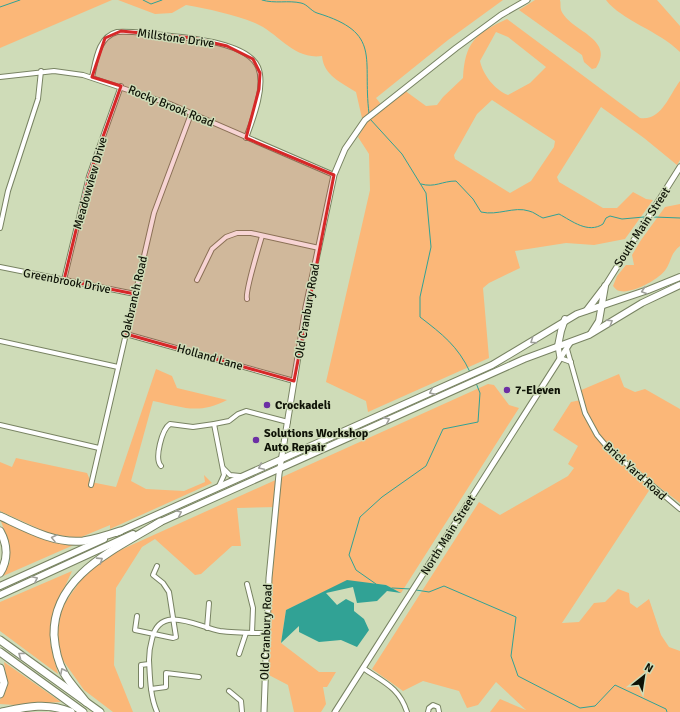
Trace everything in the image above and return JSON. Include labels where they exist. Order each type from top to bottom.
[{"type":"highway","points":[[0,586],[282,457],[476,372],[506,357],[566,320],[602,304],[648,290],[680,276]]},
{"type":"highway","points":[[0,595],[280,467],[479,379],[558,346],[589,335],[642,303],[680,284]]},
{"type":"highway","points":[[604,289],[606,298],[616,300]]},
{"type":"highway","points":[[589,335],[599,321],[604,289]]},
{"type":"highway","points":[[588,310],[604,289]]},
{"type":"highway","points":[[588,310],[598,314],[599,321]]},
{"type":"highway","points":[[558,346],[566,320]]},
{"type":"highway","points":[[560,336],[564,341],[570,342]]},
{"type":"highway","points":[[0,516],[45,536],[62,540],[84,540],[120,531]]},
{"type":"highway","points":[[86,702],[68,680],[58,657],[54,639],[55,622],[61,601],[73,582],[88,568],[160,522]]},
{"type":"highway","points":[[0,531],[4,540],[6,551],[5,562],[0,573]]},
{"type":"highway","points":[[0,640],[100,712]]},
{"type":"highway","points":[[0,652],[84,712]]},
{"type":"highway","points":[[0,668],[4,683],[0,694]]},
{"type":"highway","points":[[2,712],[41,706],[58,708],[70,712]]},
{"type":"street","name":"Old Cranbury Road","points":[[264,712],[269,578],[280,467],[306,307],[334,175],[345,149],[355,131],[373,112],[501,15],[526,0]]},
{"type":"street","name":"Millstone Drive","points":[[92,77],[103,41],[108,35],[117,32],[193,38],[227,46],[249,56],[256,64],[260,73],[258,100],[246,138]]},
{"type":"street","name":"Rocky Brook Road","points":[[0,77],[41,71],[64,71],[92,77],[121,86],[191,114],[334,175]]},
{"type":"street","points":[[0,228],[8,191],[38,99],[41,71]]},
{"type":"street","name":"Meadowview Drive","points":[[64,280],[89,176],[121,86]]},
{"type":"street","name":"Oakbranch Road","points":[[91,485],[154,213],[191,114]]},
{"type":"street","name":"South Main Street","points":[[604,289],[680,167]]},
{"type":"street","points":[[197,280],[212,249],[226,237],[245,233],[319,248]]},
{"type":"street","points":[[247,299],[246,292],[262,236]]},
{"type":"street","name":"Greenbrook Drive","points":[[0,267],[135,294]]},
{"type":"street","name":"Holland Lane","points":[[126,334],[294,380]]},
{"type":"street","points":[[0,341],[118,367]]},
{"type":"street","name":"North Main Street","points":[[335,712],[567,349],[570,342]]},
{"type":"street","points":[[558,346],[560,358],[571,362]]},
{"type":"street","name":"Brick Yard Road","points":[[567,349],[583,407],[596,435],[608,448],[680,510]]},
{"type":"street","points":[[161,466],[157,460],[164,431],[168,426],[174,424],[193,428],[214,424],[229,421],[238,414],[246,411],[288,422]]},
{"type":"street","points":[[214,424],[224,475],[218,486]]},
{"type":"street","points":[[0,425],[99,448]]},
{"type":"street","points":[[223,468],[230,475],[241,476]]},
{"type":"street","points":[[137,616],[135,630],[175,638],[177,635],[169,592],[163,583],[153,575],[157,566]]},
{"type":"street","points":[[247,584],[253,608],[252,633]]},
{"type":"street","points":[[208,628],[210,603]]},
{"type":"street","points":[[157,712],[151,689],[149,653],[154,633],[161,624],[175,620],[192,622],[208,628],[228,632],[266,633]]},
{"type":"street","points":[[239,654],[246,632]]},
{"type":"street","points":[[141,686],[140,665],[149,664]]},
{"type":"street","points":[[363,668],[397,691],[404,701],[407,712]]},
{"type":"street","points":[[151,689],[166,687],[166,673],[199,677]]},
{"type":"street","points":[[229,691],[241,701],[242,712]]},
{"type":"street","points":[[428,712],[429,708],[433,705],[438,707],[439,712]]},
{"type":"highlighted area","points":[[121,31],[193,38],[227,46],[253,59],[260,73],[259,89],[246,138],[334,175],[294,381],[126,334],[135,294],[64,280],[89,176],[121,86],[92,77],[105,38]]},
{"type":"shaded area","points":[[0,0],[112,0],[0,48]]},
{"type":"shaded area","points":[[118,0],[503,0],[448,40],[376,98],[384,108],[404,90],[426,106],[437,105],[443,97],[463,78],[464,66],[469,47],[487,29],[507,19],[640,118],[648,118],[659,111],[664,106],[680,81],[680,160],[677,165],[644,138],[601,107],[557,177],[559,182],[603,208],[617,208],[633,192],[646,199],[653,200],[625,239],[594,245],[566,243],[515,251],[520,268],[489,283],[483,288],[489,358],[368,412],[366,401],[326,382],[370,190],[369,154],[358,137],[364,127],[356,92],[330,74],[323,63],[322,56],[312,56],[294,50],[264,27],[255,23],[229,14],[186,5],[172,13],[155,14]],"holes":[[[496,32],[508,37],[546,67],[530,83],[508,95],[494,86],[484,72],[480,61]],[[492,100],[555,141],[554,147],[531,181],[510,193],[455,159],[454,155],[477,114]]]},
{"type":"shaded area","points":[[535,0],[560,0],[561,10],[566,17],[596,42],[600,49],[601,58],[596,68],[592,69],[584,62],[582,55],[519,10]]},
{"type":"shaded area","points":[[606,0],[657,0],[680,26],[680,52],[662,38],[621,14]]},
{"type":"shaded area","points":[[680,204],[680,246],[673,254],[666,269],[658,277],[638,288],[625,291],[617,290],[613,286],[617,276],[626,265],[634,265],[632,255],[665,207]]},
{"type":"shaded area","points":[[156,369],[172,376],[177,388],[227,400],[217,405],[199,408],[182,407],[153,401],[131,481],[146,489],[184,491],[205,482],[204,475],[212,483],[110,529],[110,525],[79,538],[50,534],[0,511],[0,462],[12,467],[16,458],[87,473],[91,482],[116,487]]},
{"type":"shaded area","points":[[619,374],[624,387],[635,392],[645,389],[680,409],[680,503],[654,483],[562,623],[579,622],[594,603],[605,602],[618,589],[629,593],[630,603],[637,608],[649,599],[661,635],[669,647],[680,651],[680,712],[490,712],[500,699],[526,710],[496,682],[478,705],[467,708],[459,691],[423,681],[403,691],[372,669],[479,502],[500,515],[568,476],[574,468],[568,464],[578,446],[553,430],[571,402],[581,400],[579,391]]},
{"type":"shaded area","points":[[488,384],[494,385],[509,405],[519,408],[401,593],[386,585],[347,581],[286,610],[281,643],[319,672],[336,672],[327,687],[323,687],[326,704],[321,712],[294,712],[288,685],[265,673],[277,507],[237,508],[241,546],[232,546],[201,574],[195,575],[155,539],[142,547],[116,588],[114,665],[133,712],[113,712],[84,690],[62,659],[57,635],[62,607],[83,577],[105,557]]},
{"type":"shaded area","points":[[0,519],[76,544],[3,576],[10,562],[9,542]]},
{"type":"shaded area","points":[[72,571],[53,613],[50,641],[58,674],[0,631],[0,602]]},
{"type":"shaded area","points":[[4,662],[61,702],[15,705],[0,704],[0,700],[7,685]]},
{"type":"water","points":[[347,580],[386,585],[401,593],[387,591],[377,601],[357,603],[353,587],[326,593],[337,605],[346,599],[354,603],[354,611],[364,619],[369,630],[357,647],[341,640],[319,642],[299,632],[299,626],[281,643],[286,610]]},
{"type":"waterway","points":[[0,7],[20,0]]},
{"type":"waterway","points":[[143,0],[151,4],[162,0]]},
{"type":"waterway","points":[[262,0],[272,2],[296,2],[303,4],[315,12],[338,21],[352,29],[361,39],[365,50],[367,62],[367,94],[369,113]]},
{"type":"waterway","points":[[370,119],[402,154],[426,193],[431,247],[420,297],[420,317],[449,341],[460,355],[470,372]]},
{"type":"waterway","points":[[421,184],[435,185],[456,181],[473,199],[481,212],[487,213],[523,210],[533,212],[543,218],[559,214],[575,223],[592,228],[603,224],[606,218],[610,216],[622,219],[644,217]]},
{"type":"waterway","points":[[654,217],[680,218]]},
{"type":"waterway","points":[[376,584],[356,570],[349,555],[360,517],[382,497],[426,466],[443,429],[478,422],[480,393],[476,383]]},
{"type":"waterway","points":[[416,590],[429,592],[444,586],[516,617],[511,656],[518,676],[580,708],[595,706],[615,685],[666,709],[667,712]]},
{"type":"waterway","points":[[392,588],[411,589]]},
{"type":"place","name":"7-Eleven","points":[[507,390]]},
{"type":"place","name":"Crockadeli","points":[[267,405]]},
{"type":"place","name":"Solutions Workshop Auto Repair","points":[[256,440]]}]
